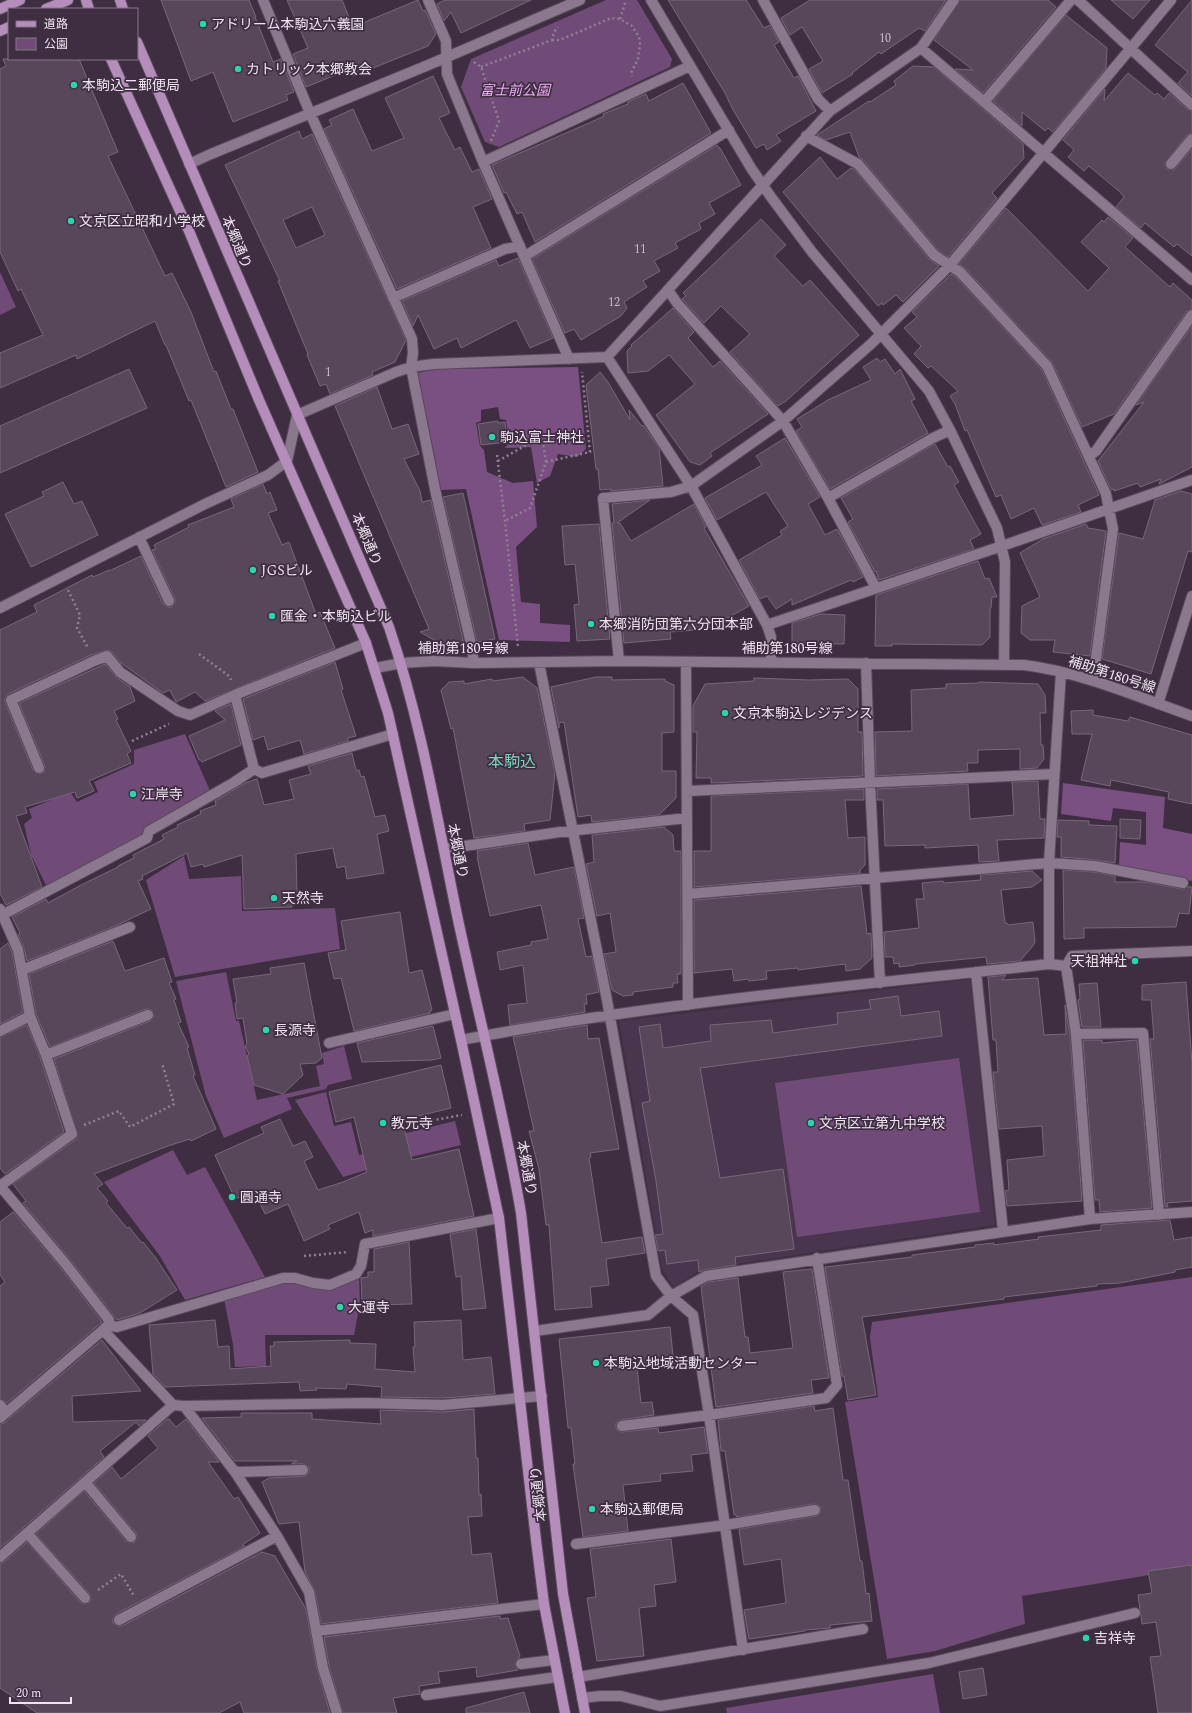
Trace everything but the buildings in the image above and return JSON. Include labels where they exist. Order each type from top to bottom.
[{"type":"main road","points":[[0,9],[20,0]]},
{"type":"main road","points":[[48,8],[68,0]]},
{"type":"main road","name":"本郷通り","points":[[138,44],[389,627],[402,663],[414,706],[516,1184],[535,1331],[564,1594],[585,1713]]},
{"type":"main road","name":"本郷通り","points":[[111,60],[189,232],[259,400],[366,643],[375,668],[393,734],[499,1218],[518,1399],[544,1604],[565,1713]]},
{"type":"street","points":[[263,0],[310,113],[412,339],[413,353],[411,367],[436,494],[472,648],[474,663]]},
{"type":"street","points":[[428,0],[446,41],[447,74],[483,162],[569,359]]},
{"type":"street","points":[[189,164],[580,0]]},
{"type":"street","points":[[651,0],[762,185],[812,252],[929,391],[950,430],[997,528],[1002,546],[1005,562],[1004,664]]},
{"type":"street","points":[[763,0],[818,99],[830,111]]},
{"type":"street","points":[[0,608],[205,504],[268,475],[287,461],[297,415],[396,372],[411,367],[432,364],[607,357],[830,111],[921,48],[954,0]]},
{"type":"street","points":[[984,102],[1071,0]]},
{"type":"street","points":[[1078,0],[1192,105]]},
{"type":"street","points":[[619,661],[603,498],[671,492],[691,486],[783,421],[882,334],[950,265],[1171,0]]},
{"type":"street","points":[[921,48],[1192,280]]},
{"type":"street","points":[[483,162],[690,66]]},
{"type":"street","points":[[525,256],[729,130]]},
{"type":"street","points":[[806,136],[858,164],[934,255],[960,272],[1047,366],[1106,494],[1113,529],[1093,681]]},
{"type":"street","points":[[1171,164],[1192,139]]},
{"type":"street","points":[[393,298],[505,249],[520,246]]},
{"type":"street","points":[[668,290],[677,303],[783,421],[828,498],[876,588]]},
{"type":"street","points":[[1089,456],[1096,450],[1192,315]]},
{"type":"street","points":[[607,357],[691,486],[767,625],[771,637],[771,662]]},
{"type":"street","points":[[828,498],[933,438],[950,430]]},
{"type":"street","points":[[767,625],[1109,510],[1192,480]]},
{"type":"street","points":[[139,537],[169,601]]},
{"type":"street","points":[[1158,704],[1192,596]]},
{"type":"street","points":[[39,768],[11,700],[107,656],[120,672],[178,711],[190,715],[236,694],[366,643]]},
{"type":"street","name":"補助第180号線","points":[[375,668],[402,663],[434,661],[474,663],[619,661],[1004,664],[1036,667],[1061,672],[1093,681],[1192,716]]},
{"type":"street","points":[[686,662],[688,1005]]},
{"type":"street","points":[[866,662],[870,783],[880,983]]},
{"type":"street","points":[[539,663],[610,1014],[656,1276],[671,1296],[693,1315],[726,1525],[743,1650]]},
{"type":"street","points":[[1049,964],[1049,863],[1061,672]]},
{"type":"street","points":[[236,694],[254,769],[262,773],[393,734]]},
{"type":"street","points":[[2,1412],[105,1327],[109,1320],[64,1262],[0,1186],[72,1134],[46,1055],[30,1016],[18,950],[1,912],[146,838],[149,831],[233,783],[254,769]]},
{"type":"street","points":[[687,791],[1054,774]]},
{"type":"street","points":[[444,849],[573,831],[687,818]]},
{"type":"street","points":[[688,894],[1049,863],[1095,866],[1183,883]]},
{"type":"street","points":[[22,970],[130,927]]},
{"type":"street","points":[[1090,1219],[1076,1034],[1066,966],[1072,956],[1192,952]]},
{"type":"street","points":[[461,1040],[610,1014],[795,991],[1049,964],[1066,966]]},
{"type":"street","points":[[976,972],[1003,1231]]},
{"type":"street","points":[[329,1043],[455,1014]]},
{"type":"street","points":[[46,1055],[148,1015]]},
{"type":"street","points":[[1,1029],[30,1016]]},
{"type":"street","points":[[1076,1034],[1143,1033],[1159,1215]]},
{"type":"street","points":[[535,1331],[648,1315],[671,1296],[706,1276],[817,1258],[1090,1219],[1192,1212]]},
{"type":"street","points":[[105,1327],[117,1327],[283,1278],[295,1278],[313,1283],[330,1285],[356,1274],[361,1266],[365,1244],[499,1218]]},
{"type":"street","points":[[622,1426],[709,1416],[826,1398],[837,1385],[817,1258]]},
{"type":"street","points":[[105,1327],[173,1405],[366,1403],[443,1405],[542,1396]]},
{"type":"street","points":[[0,1557],[173,1405]]},
{"type":"street","points":[[184,1406],[235,1472],[277,1536],[309,1592],[323,1668],[337,1713]]},
{"type":"street","points":[[235,1472],[303,1470]]},
{"type":"street","points":[[85,1482],[131,1537]]},
{"type":"street","points":[[576,1544],[726,1525],[815,1510]]},
{"type":"street","points":[[27,1533],[85,1598]]},
{"type":"street","points":[[119,1620],[277,1536]]},
{"type":"street","points":[[317,1631],[544,1604]]},
{"type":"street","points":[[582,1698],[620,1696],[660,1706],[929,1663],[1135,1613]]},
{"type":"street","points":[[578,1676],[863,1629]]},
{"type":"street","points":[[521,1664],[554,1660]]},
{"type":"street","points":[[426,1696],[557,1677]]},
{"type":"path","points":[[620,18],[626,0]]},
{"type":"path","points":[[481,66],[552,40],[560,40],[611,18],[620,18],[632,26],[639,37],[640,44],[638,59],[630,73]]},
{"type":"path","points":[[552,40],[554,32],[563,23]]},
{"type":"path","points":[[470,58],[481,66],[499,121],[483,162]]},
{"type":"path","points":[[546,462],[590,452],[580,358]]},
{"type":"path","points":[[498,461],[542,436],[546,462],[530,508],[506,521]]},
{"type":"path","points":[[497,455],[506,521],[518,649]]},
{"type":"path","points":[[65,585],[80,615],[77,628],[94,661]]},
{"type":"path","points":[[199,654],[229,676],[236,694]]},
{"type":"path","points":[[132,741],[190,715]]},
{"type":"path","points":[[71,1131],[120,1111],[130,1127],[174,1104],[162,1063]]},
{"type":"path","points":[[407,1125],[462,1115]]},
{"type":"path","points":[[304,1256],[351,1251],[365,1244]]},
{"type":"path","points":[[85,1598],[121,1574],[141,1608]]},
{"type":"shaded area","points":[[578,367],[586,449],[577,457],[558,454],[550,476],[537,483],[531,447],[505,448],[509,443],[506,420],[500,419],[498,407],[481,410],[481,421],[476,423],[480,446],[484,450],[487,472],[513,483],[533,481],[537,527],[516,547],[521,602],[540,604],[540,623],[570,625],[570,642],[499,640],[466,489],[441,490],[418,373],[435,369]]},
{"type":"shaded area","points":[[1063,783],[1165,797],[1163,828],[1192,834],[1192,881],[1119,866],[1120,842],[1146,845],[1146,812],[1113,808],[1111,821],[1061,814]]},
{"type":"shaded area","name":"文京区立第九中学校","points":[[971,979],[995,1225],[702,1269],[674,1287],[662,1269],[619,1021]]},
{"type":"green space","name":"富士前公園","points":[[606,0],[637,0],[672,59],[670,67],[499,147],[485,142],[461,87],[471,59]]},
{"type":"green space","points":[[0,272],[16,307],[0,315]]},
{"type":"green space","points":[[185,734],[211,793],[144,837],[47,887],[31,855],[24,824],[32,818],[29,809],[70,792],[77,802],[98,792],[94,782],[134,764],[134,750]]},
{"type":"green space","points":[[184,856],[189,879],[241,876],[242,911],[335,908],[340,949],[175,977],[146,880]]},
{"type":"green space","points":[[226,972],[236,1021],[239,1021],[257,1100],[320,1086],[316,1066],[324,1064],[322,1053],[344,1046],[352,1079],[328,1085],[326,1089],[287,1098],[292,1109],[224,1138],[206,1096],[176,981]]},
{"type":"green space","points":[[959,1058],[980,1212],[797,1237],[775,1083]]},
{"type":"green space","points":[[326,1092],[334,1126],[351,1122],[359,1155],[404,1144],[402,1134],[455,1121],[461,1145],[407,1158],[343,1177],[295,1100]]},
{"type":"green space","points":[[173,1150],[187,1175],[205,1167],[265,1277],[185,1300],[160,1256],[104,1182]]},
{"type":"green space","points":[[359,1277],[360,1303],[354,1335],[265,1335],[266,1366],[235,1367],[233,1344],[224,1299],[283,1282],[297,1282],[313,1287]]},
{"type":"green space","points":[[1192,1277],[1192,1568],[1022,1596],[1025,1624],[935,1651],[887,1659],[845,1402],[878,1397],[870,1338],[872,1322]]},
{"type":"green space","points":[[933,1674],[940,1713],[727,1713],[726,1708]]},
{"type":"place","name":"アドリーム本駒込六義園","points":[[203,24]]},
{"type":"place","name":"カトリック本郷教会","points":[[238,69]]},
{"type":"place","name":"本駒込二郵便局","points":[[74,85]]},
{"type":"place","name":"文京区立昭和小学校","points":[[71,221]]},
{"type":"place","name":"駒込富士神社","points":[[492,437]]},
{"type":"place","name":"JGSビル","points":[[253,570]]},
{"type":"place","name":"匯金・本駒込ビル","points":[[272,616]]},
{"type":"place","name":"本郷消防団第六分団本部","points":[[591,624]]},
{"type":"place","name":"文京本駒込レジデンス","points":[[725,713]]},
{"type":"place","name":"江岸寺","points":[[133,794]]},
{"type":"place","name":"天然寺","points":[[274,898]]},
{"type":"place","name":"天祖神社","points":[[1135,961]]},
{"type":"place","name":"長源寺","points":[[266,1030]]},
{"type":"place","name":"教元寺","points":[[383,1123]]},
{"type":"place","name":"文京区立第九中学校","points":[[811,1123]]},
{"type":"place","name":"圓通寺","points":[[232,1197]]},
{"type":"place","name":"大運寺","points":[[340,1307]]},
{"type":"place","name":"本駒込地域活動センター","points":[[596,1363]]},
{"type":"place","name":"本駒込郵便局","points":[[592,1509]]},
{"type":"place","name":"吉祥寺","points":[[1086,1638]]},
{"type":"district","name":"本駒込","points":[[512,761]]}]
